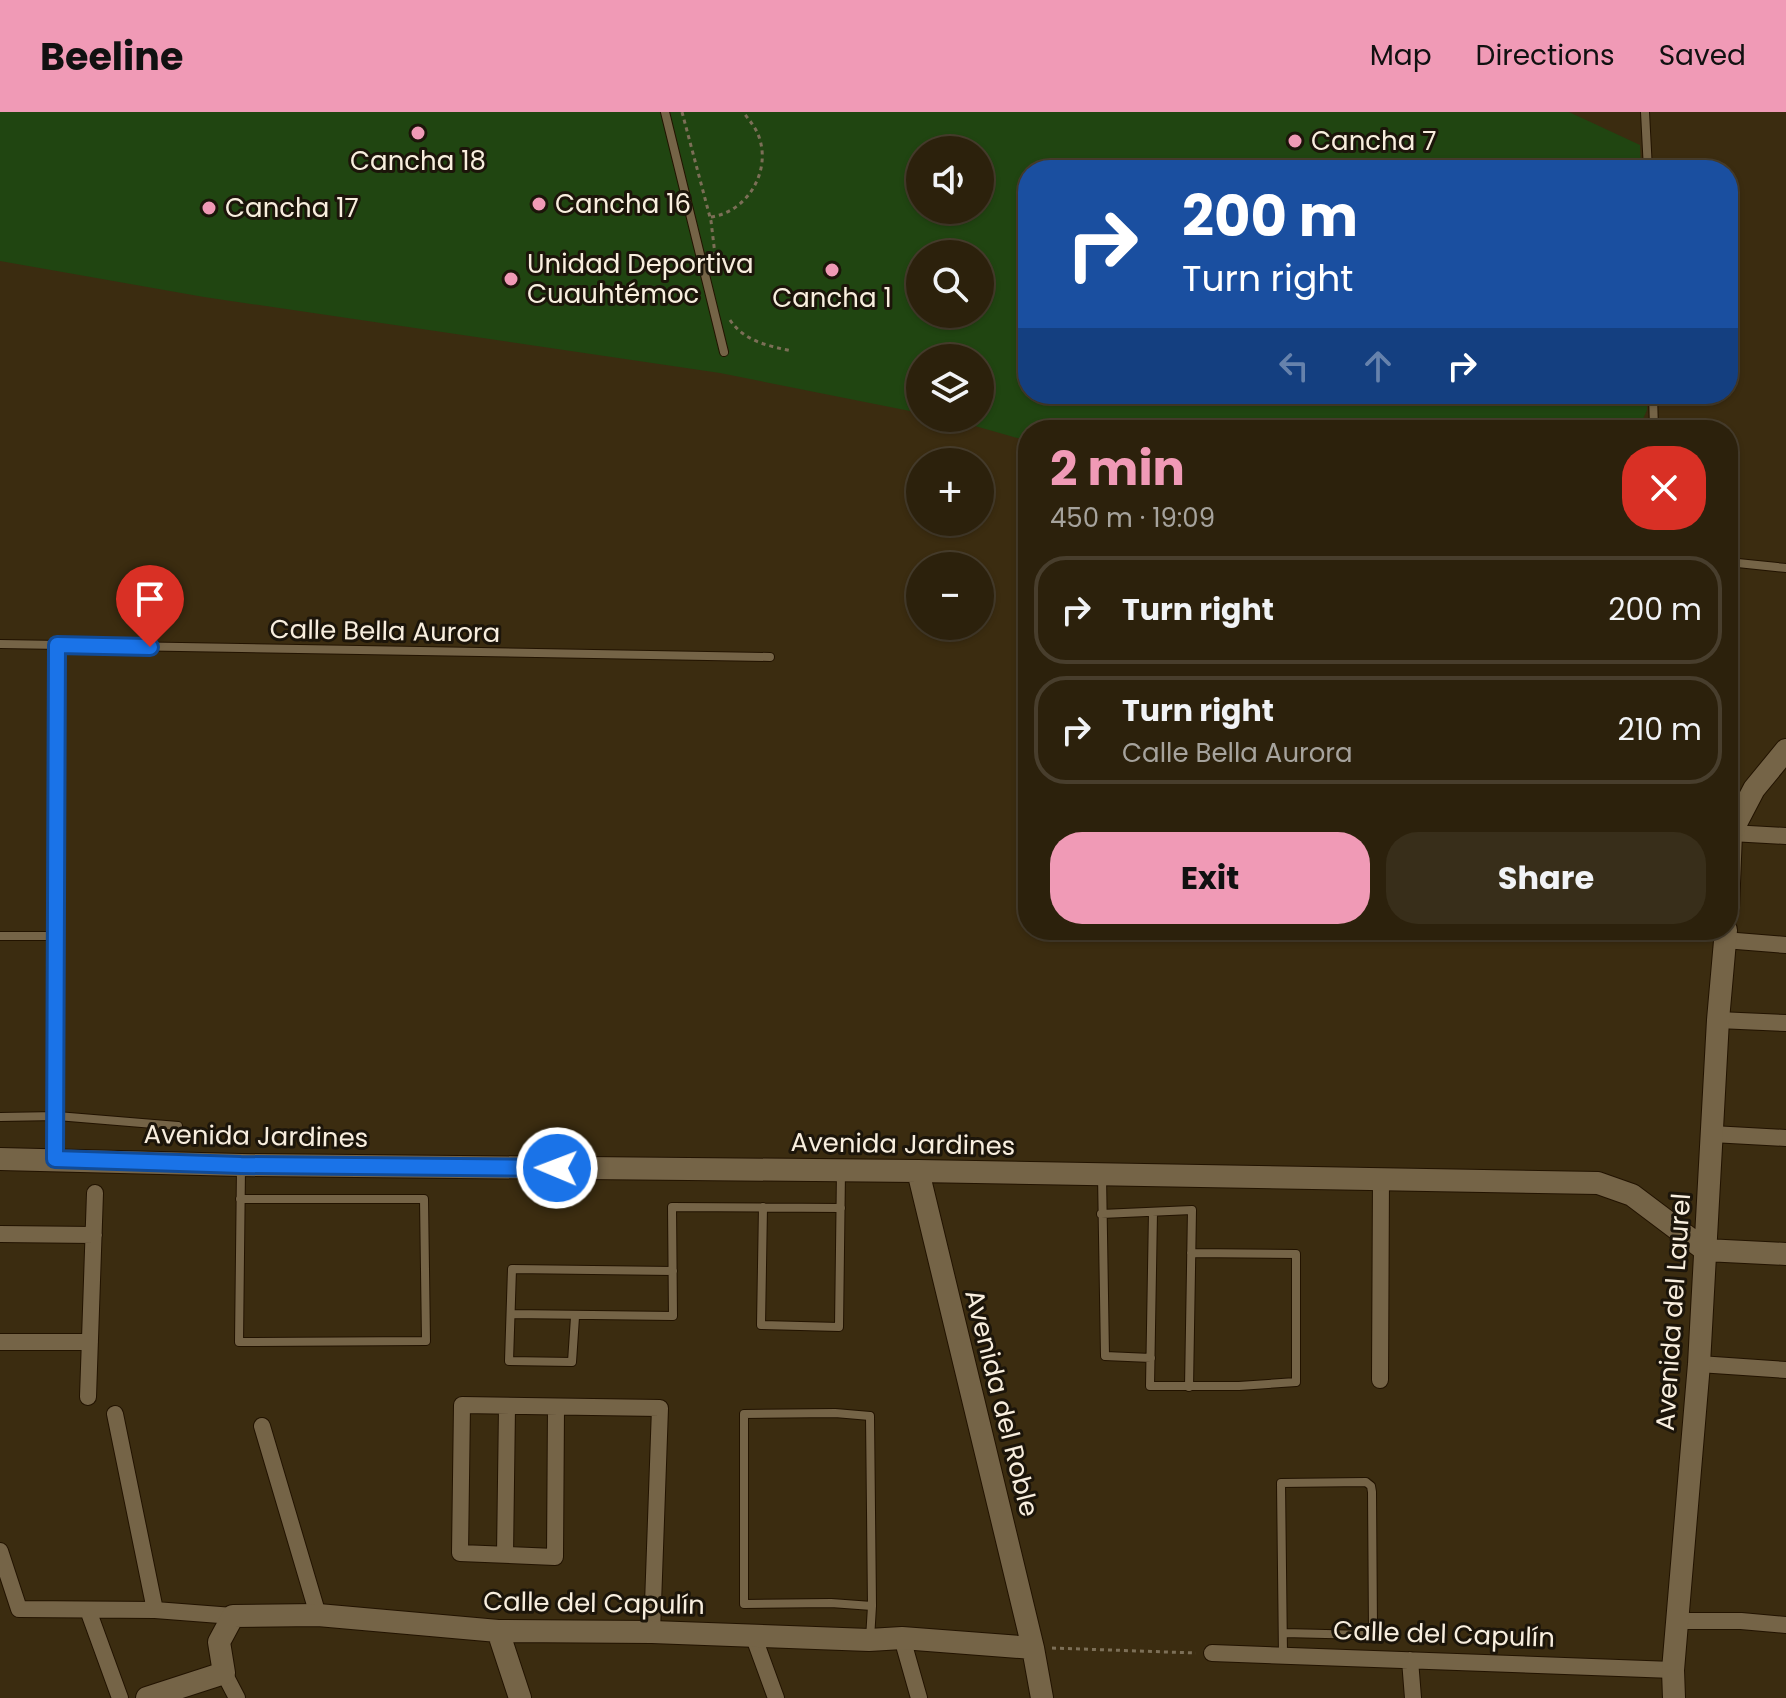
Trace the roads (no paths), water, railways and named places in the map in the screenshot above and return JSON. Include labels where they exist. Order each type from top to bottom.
[{"type":"street","points":[[1738,820],[1754,789],[1786,750]]},
{"type":"street","points":[[1738,833],[1786,836]]},
{"type":"street","points":[[1738,937],[1786,945]]},
{"type":"street","name":"Avenida del Laurel","points":[[1674,1698],[1673,1670],[1699,1364],[1725,940]]},
{"type":"street","points":[[1718,1020],[1786,1023]]},
{"type":"street","points":[[1712,1134],[1786,1138]]},
{"type":"street","name":"Avenida Jardines","points":[[0,1159],[1598,1183],[1632,1195],[1705,1250]]},
{"type":"street","name":"Avenida del Roble","points":[[918,1171],[1033,1648],[1042,1698]]},
{"type":"street","points":[[1380,1380],[1381,1178]]},
{"type":"street","points":[[88,1397],[95,1193]]},
{"type":"street","points":[[0,1234],[94,1235]]},
{"type":"street","points":[[1705,1250],[1786,1254]]},
{"type":"street","points":[[0,1342],[90,1342]]},
{"type":"street","points":[[1699,1364],[1786,1370]]},
{"type":"street","points":[[556,1408],[555,1557],[460,1553],[462,1405],[660,1408],[652,1632]]},
{"type":"street","points":[[505,1555],[507,1407]]},
{"type":"street","points":[[115,1414],[155,1610]]},
{"type":"street","points":[[262,1426],[318,1615]]},
{"type":"street","name":"Calle del Capulín","points":[[0,1551],[19,1609],[155,1610],[233,1616],[318,1615],[498,1631],[652,1632],[869,1640],[902,1638],[1033,1648]]},
{"type":"street","points":[[88,1610],[120,1698]]},
{"type":"street","points":[[233,1616],[219,1642],[224,1673],[237,1698]]},
{"type":"street","points":[[1677,1621],[1786,1625]]},
{"type":"street","points":[[498,1631],[521,1698]]},
{"type":"street","points":[[753,1635],[776,1698]]},
{"type":"street","points":[[902,1638],[919,1698]]},
{"type":"street","name":"Calle del Capulín","points":[[1212,1653],[1673,1670]]},
{"type":"street","points":[[1410,1660],[1413,1698]]},
{"type":"street","points":[[147,1698],[224,1673]]},
{"type":"lane","points":[[665,112],[724,352]]},
{"type":"lane","points":[[1645,112],[1647,160]]},
{"type":"lane","points":[[1738,563],[1786,568]]},
{"type":"lane","name":"Calle Bella Aurora","points":[[0,644],[770,657]]},
{"type":"lane","points":[[55,1159],[57,645]]},
{"type":"lane","points":[[0,936],[56,936]]},
{"type":"lane","points":[[0,1117],[57,1116],[178,1126]]},
{"type":"lane","points":[[240,1199],[424,1199],[426,1341],[239,1342],[240,1199],[241,1165]]},
{"type":"lane","points":[[763,1207],[761,1325],[839,1327],[841,1171]]},
{"type":"lane","points":[[1102,1175],[1105,1356],[1151,1358]]},
{"type":"lane","points":[[511,1314],[673,1316],[672,1207],[841,1208]]},
{"type":"lane","points":[[1101,1214],[1192,1210],[1189,1387]]},
{"type":"lane","points":[[1153,1212],[1150,1386],[1296,1382],[1296,1254],[1191,1253]]},
{"type":"lane","points":[[575,1317],[572,1362],[509,1361],[512,1269],[673,1271]]},
{"type":"lane","points":[[869,1640],[872,1606],[870,1416],[835,1413],[744,1414],[744,1604],[872,1606]]},
{"type":"lane","points":[[1283,1656],[1281,1483],[1366,1482],[1372,1492],[1373,1630],[1367,1635],[1284,1633]]},
{"type":"place","name":"Cancha 18","points":[[418,133]]},
{"type":"place","name":"Cancha 7","points":[[1295,141]]},
{"type":"place","name":"Cancha 16","points":[[539,204]]},
{"type":"place","name":"Cancha 17","points":[[209,208]]},
{"type":"place","name":"Cancha 1","points":[[832,270]]},
{"type":"place","name":"Unidad Deportiva Cuauhtémoc","points":[[511,279]]}]
